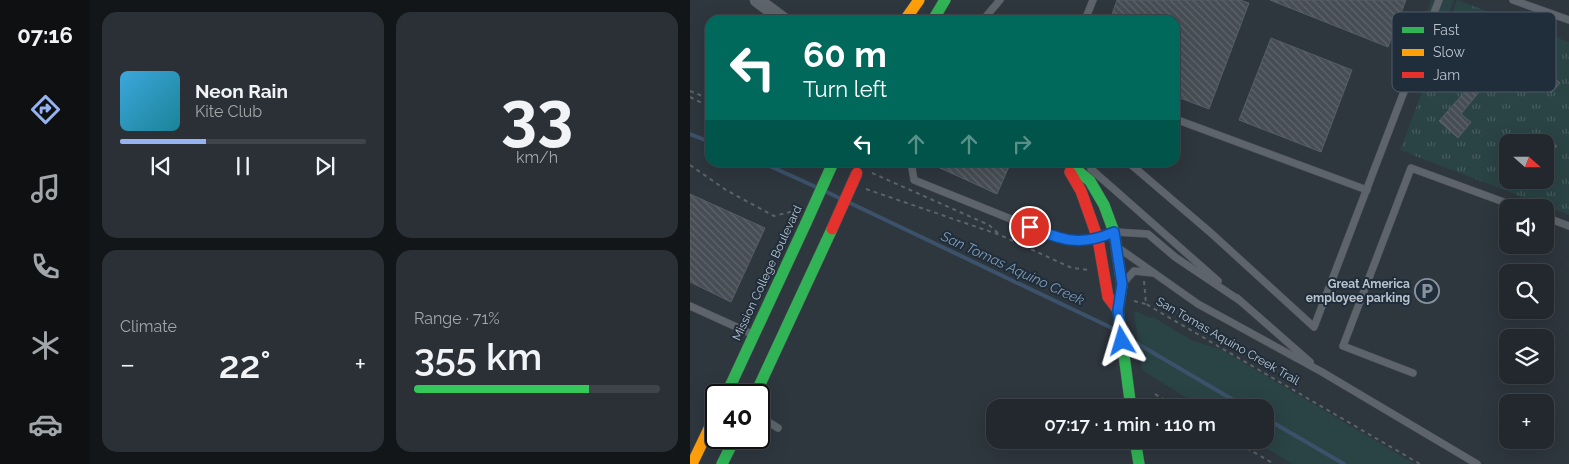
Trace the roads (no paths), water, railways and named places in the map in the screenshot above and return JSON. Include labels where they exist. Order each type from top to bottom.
[{"type":"main road","points":[[908,15],[918,0]]},
{"type":"main road","points":[[936,15],[945,0]]},
{"type":"main road","name":"Mission College Boulevard","points":[[731,384],[832,167]]},
{"type":"main road","points":[[1069,167],[1081,191],[1098,239],[1108,297],[1118,310]]},
{"type":"main road","points":[[1072,167],[1090,181],[1104,205],[1114,232],[1122,284],[1118,310],[1130,399]]},
{"type":"main road","points":[[760,384],[832,229],[858,168]]},
{"type":"main road","points":[[692,464],[705,437]]},
{"type":"main road","points":[[722,464],[730,449]]},
{"type":"main road","points":[[1137,449],[1139,464]]},
{"type":"street","points":[[757,0],[777,15]]},
{"type":"lane","points":[[987,15],[1000,0]]},
{"type":"lane","points":[[1087,15],[1093,0]]},
{"type":"lane","points":[[1434,12],[1438,0]]},
{"type":"lane","points":[[1513,0],[1547,12]]},
{"type":"lane","points":[[1556,15],[1569,20]]},
{"type":"lane","points":[[1134,167],[1211,233],[1314,327],[1404,92]]},
{"type":"lane","points":[[1180,121],[1367,190]]},
{"type":"lane","points":[[912,167],[914,180],[1063,240],[1098,239],[1114,232],[1148,234],[1175,257],[1240,300]]},
{"type":"lane","points":[[1087,167],[1322,372]]},
{"type":"lane","points":[[1413,373],[1342,346],[1411,168],[1499,200]]},
{"type":"lane","points":[[1554,220],[1569,226]]},
{"type":"lane","points":[[1098,239],[1116,247],[1198,304],[1322,372],[1477,464]]},
{"type":"lane","points":[[1122,284],[1134,271],[1155,273]]},
{"type":"lane","points":[[690,306],[754,335]]},
{"type":"lane","points":[[770,423],[778,428]]},
{"type":"waterway","name":"San Tomas Aquino Creek","points":[[690,134],[705,140]]},
{"type":"waterway","name":"San Tomas Aquino Creek","points":[[772,167],[816,187]]},
{"type":"waterway","name":"San Tomas Aquino Creek","points":[[827,192],[841,199]]},
{"type":"waterway","name":"San Tomas Aquino Creek","points":[[850,203],[1114,329]]},
{"type":"waterway","name":"San Tomas Aquino Creek","points":[[1128,338],[1232,399]]},
{"type":"waterway","name":"San Tomas Aquino Creek","points":[[1274,423],[1344,464]]},
{"type":"place","name":"Great America employee parking","points":[[1427,291]]}]
